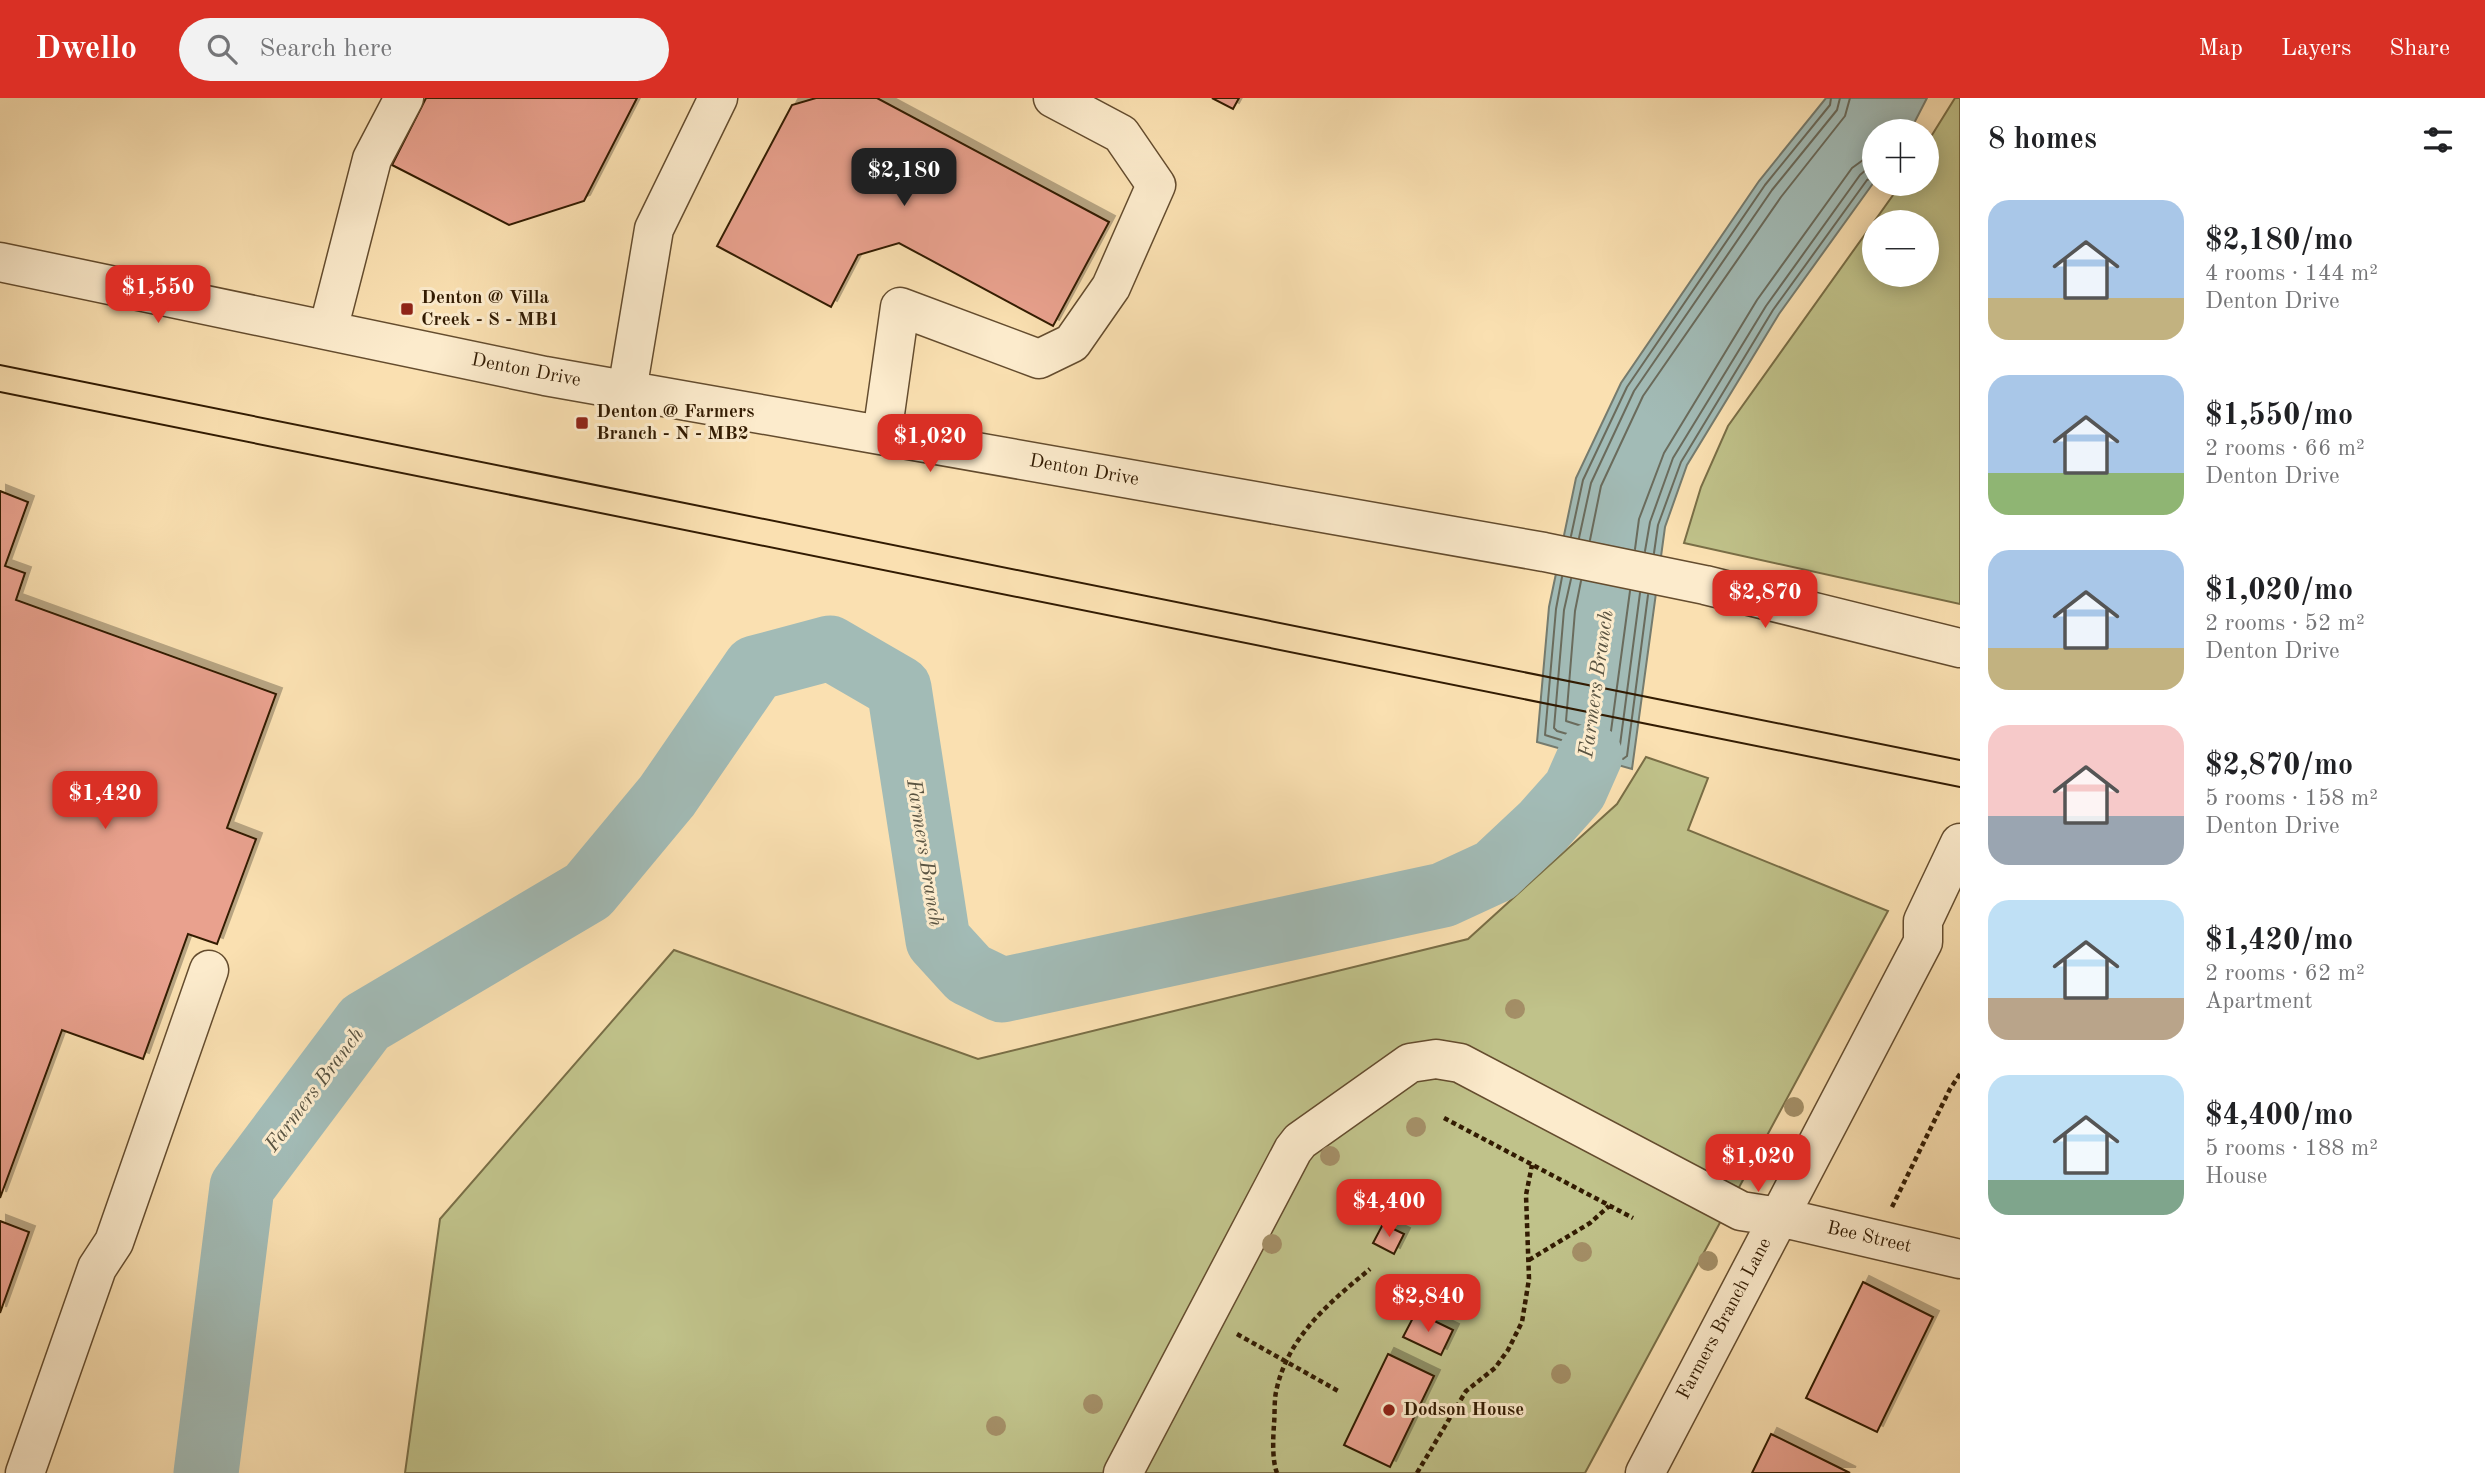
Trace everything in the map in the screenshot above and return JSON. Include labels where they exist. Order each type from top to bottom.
[{"type":"street","points":[[328,331],[372,159],[404,98]]},
{"type":"street","points":[[627,391],[654,229],[718,98]]},
{"type":"street","points":[[882,435],[900,307],[1039,359],[1072,343],[1111,288],[1156,185],[1121,134],[1053,98]]},
{"type":"street","name":"Denton Drive","points":[[0,262],[545,376],[1544,552],[1705,585],[1960,648]]},
{"type":"street","name":"Farmers Branch Lane","points":[[1645,1473],[1923,942],[1923,920],[1960,843]]},
{"type":"street","name":"Farmers Branch Lane","points":[[1923,942],[1944,929],[1960,898]]},
{"type":"street","points":[[25,1473],[97,1268],[114,1242],[209,971]]},
{"type":"street","name":"Bee Street","points":[[1205,1317],[1300,1141],[1410,1063],[1436,1059],[1460,1063],[1741,1211],[1779,1217],[1960,1259]]},
{"type":"street","points":[[1123,1473],[1205,1317]]},
{"type":"path","points":[[1876,1240],[1950,1089],[1960,1074]]},
{"type":"path","points":[[1444,1118],[1633,1218]]},
{"type":"path","points":[[1417,1473],[1466,1391],[1495,1368],[1522,1322],[1530,1260],[1526,1195],[1532,1165]]},
{"type":"path","points":[[1530,1260],[1590,1223],[1609,1206]]},
{"type":"path","points":[[1277,1473],[1274,1432],[1276,1391],[1287,1363],[1300,1337],[1321,1309],[1370,1269]]},
{"type":"path","points":[[1205,1317],[1339,1392]]},
{"type":"green space","points":[[1955,98],[1960,98],[1960,604],[1684,543],[1701,487],[1728,426],[1862,239],[1862,287],[1939,287],[1939,210],[1882,210],[1892,196],[1939,196],[1939,124]]},
{"type":"green space","points":[[1646,757],[1708,778],[1688,830],[1888,911],[1585,1473],[405,1473],[440,1219],[674,950],[978,1059],[1468,939],[1617,804]]},
{"type":"water","points":[[1826,98],[1927,98],[1916,119],[1862,119],[1864,196],[1779,314],[1687,465],[1665,527],[1632,769],[1537,742],[1549,607],[1576,478],[1621,383],[1759,181]]},
{"type":"building","points":[[426,98],[637,98],[584,201],[509,225],[392,165]]},
{"type":"building","points":[[816,98],[877,98],[1109,222],[1053,326],[899,243],[858,255],[831,307],[717,246],[792,105]]},
{"type":"building","points":[[1212,98],[1239,98],[1233,109]]},
{"type":"building","points":[[0,491],[28,502],[5,566],[25,573],[16,600],[276,694],[227,828],[256,839],[217,944],[188,934],[143,1059],[62,1030],[0,1198]]},
{"type":"building","points":[[0,1221],[29,1232],[0,1313]]},
{"type":"building","points":[[1383,1224],[1404,1234],[1394,1254],[1373,1243]]},
{"type":"building","points":[[1863,1282],[1933,1317],[1877,1432],[1806,1398]]},
{"type":"building","points":[[1416,1312],[1453,1330],[1441,1355],[1403,1337]]},
{"type":"building","name":"Dodson House","points":[[1388,1354],[1434,1376],[1390,1467],[1344,1445]]},
{"type":"building","points":[[1771,1434],[1850,1473],[1752,1473]]},
{"type":"waterway","name":"Farmers Branch","points":[[206,1473],[242,1187],[365,1023],[588,891],[667,796],[755,668],[830,648],[899,688],[938,940],[969,974],[1002,990],[1443,895],[1495,871],[1543,826],[1575,790],[1590,756]]},
{"type":"tram line","points":[[0,365],[1960,760]]},
{"type":"tram line","points":[[0,392],[1960,787]]},
{"type":"place","name":"Denton @ Villa Creek - S - MB1","points":[[407,309]]},
{"type":"place","name":"Denton @ Farmers Branch - N - MB2","points":[[582,423]]},
{"type":"place","name":"Dodson House","points":[[1389,1410]]}]
